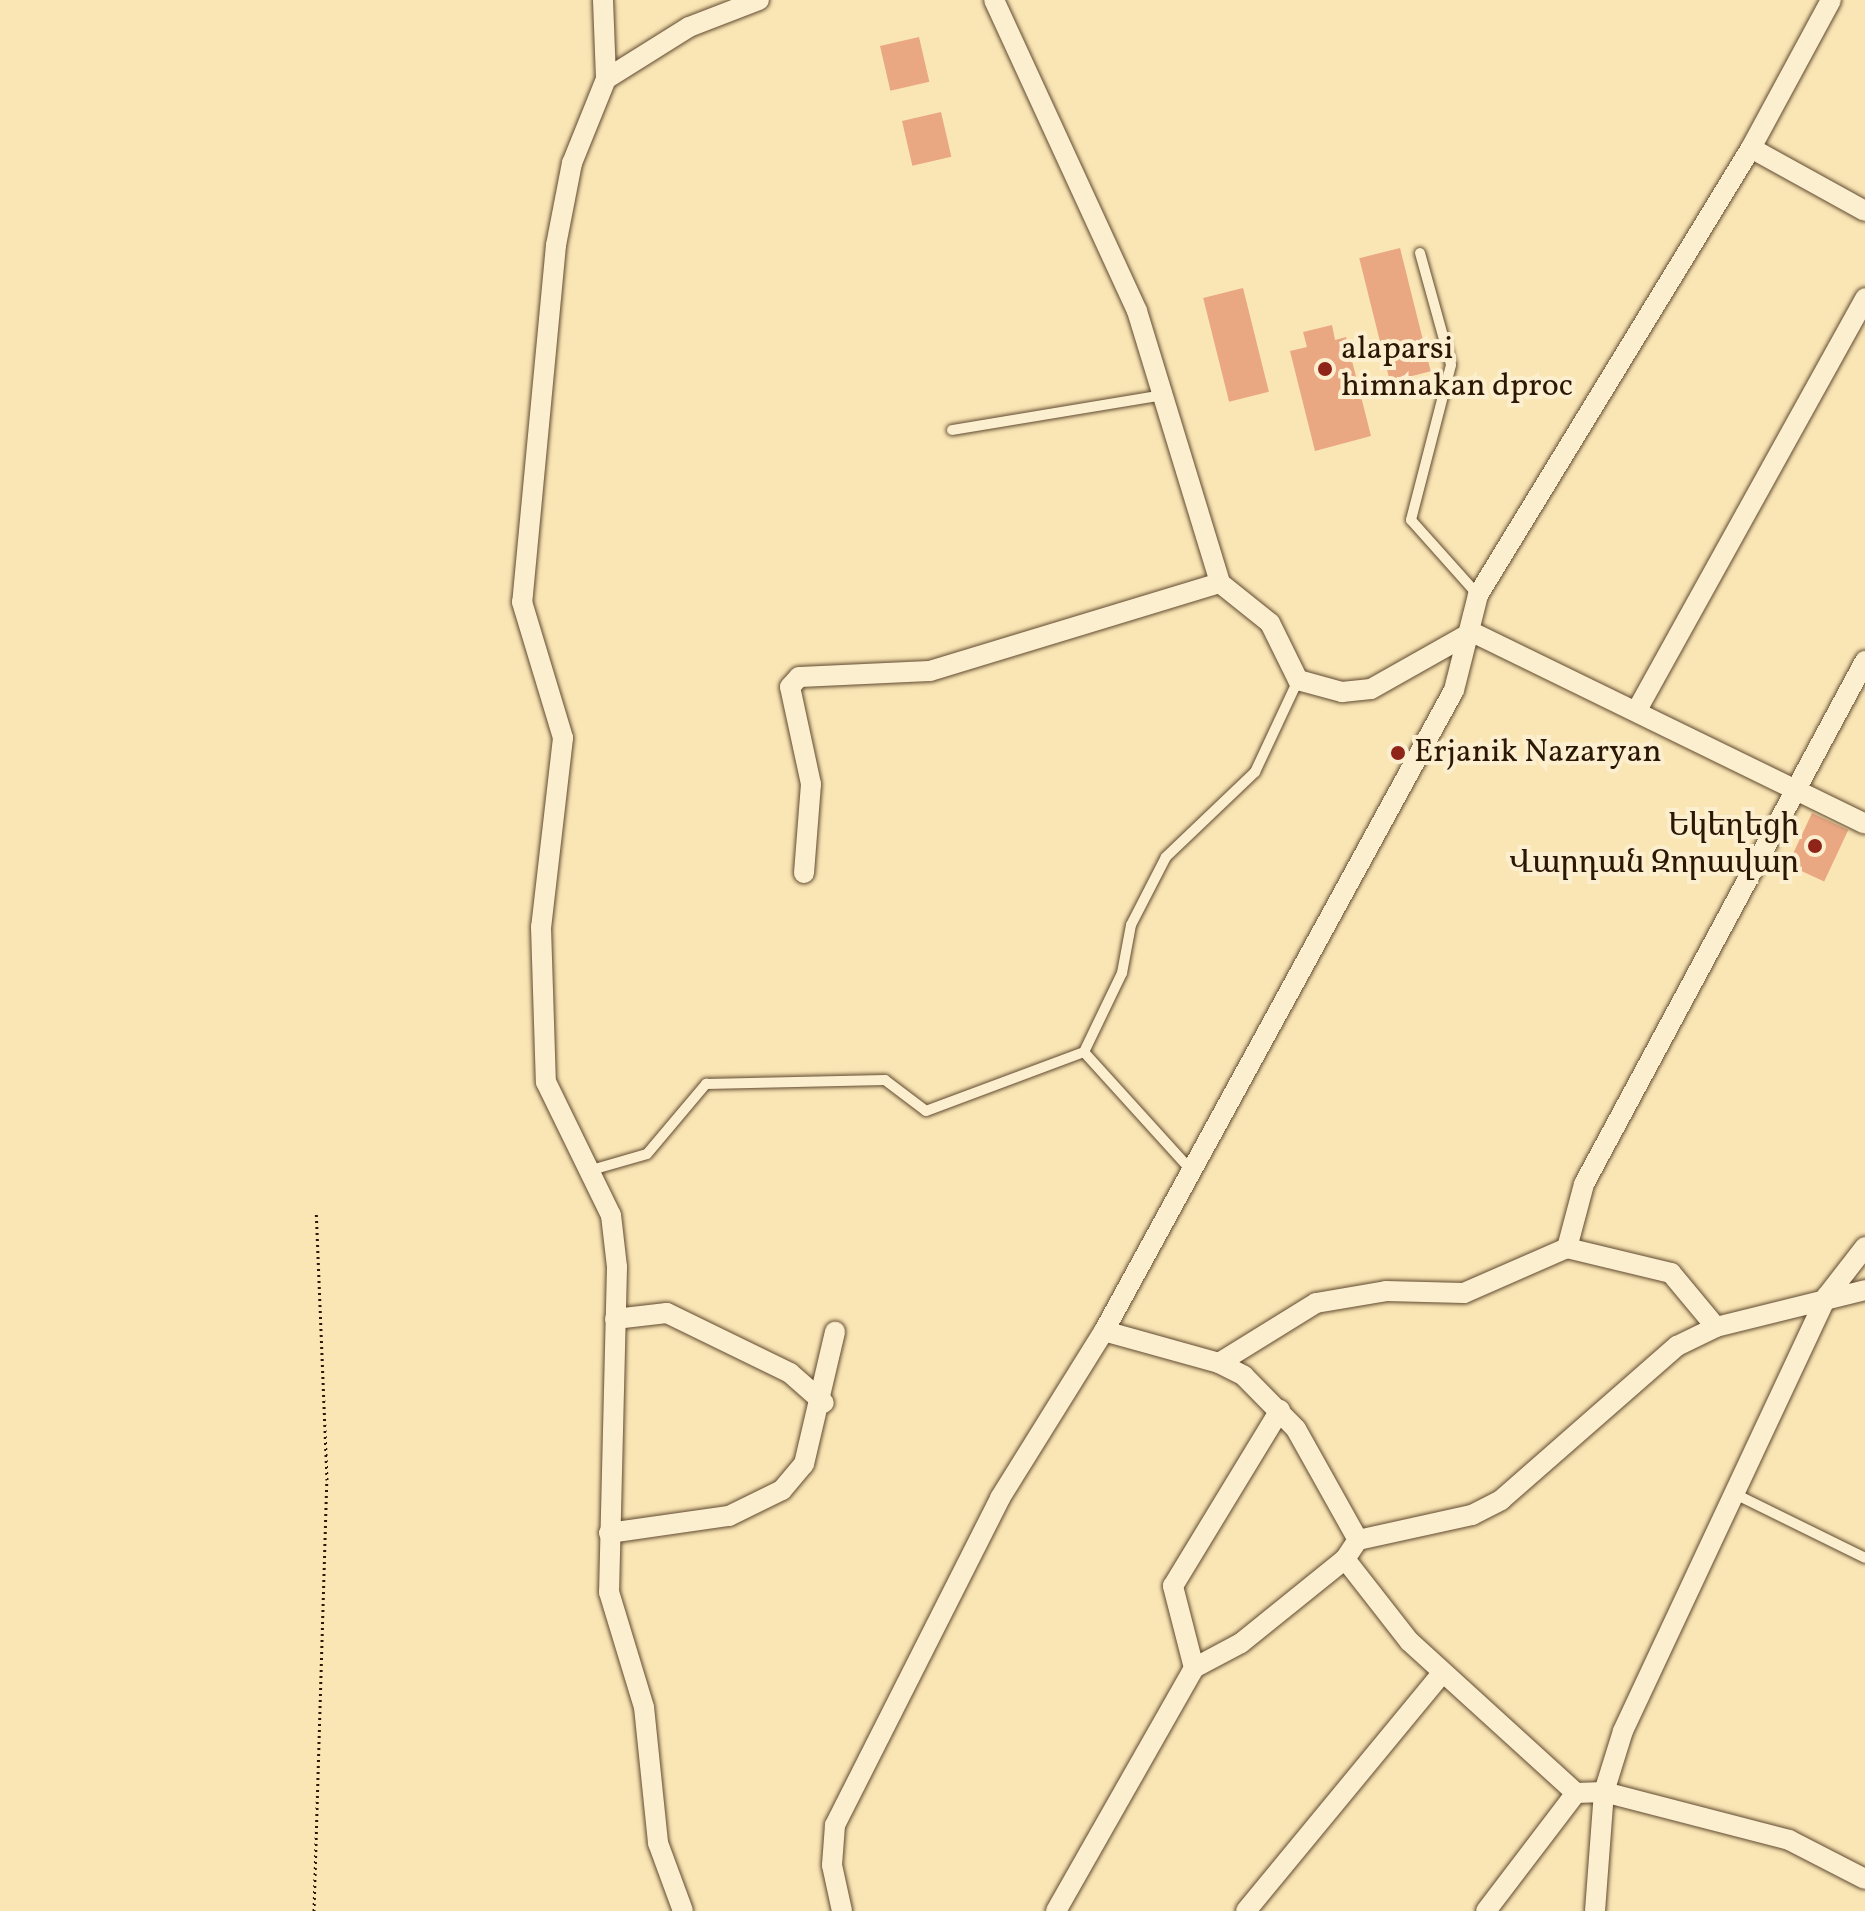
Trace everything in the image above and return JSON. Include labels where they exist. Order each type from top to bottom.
[{"type":"street","points":[[603,0],[606,79],[572,163],[556,245],[522,602],[563,738],[541,927],[546,1082],[611,1215],[615,1319],[609,1592],[644,1707],[658,1843],[683,1911]]},
{"type":"street","points":[[606,79],[689,27],[759,0]]},
{"type":"street","points":[[994,0],[1137,311],[1166,395],[1220,583],[1270,623],[1298,680],[1342,692],[1371,689],[1472,632]]},
{"type":"street","points":[[842,1911],[832,1865],[835,1825],[1000,1498],[1104,1331],[1189,1168],[1454,690],[1472,632],[1478,595],[1751,148],[1831,0]]},
{"type":"street","points":[[1751,148],[1865,211]]},
{"type":"street","points":[[1637,710],[1865,298]]},
{"type":"street","points":[[804,873],[811,784],[790,687],[799,677],[930,671],[1220,583]]},
{"type":"street","points":[[1472,632],[1865,824]]},
{"type":"street","points":[[1567,1248],[1584,1184],[1865,661]]},
{"type":"street","points":[[1595,1911],[1604,1792],[1623,1731],[1827,1296],[1865,1247]]},
{"type":"street","points":[[1219,1363],[1316,1303],[1386,1291],[1464,1293],[1567,1248],[1671,1273],[1716,1327]]},
{"type":"street","points":[[1056,1911],[1194,1668],[1241,1643],[1345,1559],[1358,1540],[1472,1515],[1501,1500],[1641,1373],[1716,1327],[1827,1296],[1865,1290]]},
{"type":"street","points":[[615,1319],[667,1313],[790,1373],[824,1403]]},
{"type":"street","points":[[1104,1331],[1219,1363],[1280,1410],[1358,1540]]},
{"type":"street","points":[[609,1533],[757,1506],[804,1464],[824,1403],[835,1332]]},
{"type":"street","points":[[1194,1668],[1173,1586],[1280,1410]]},
{"type":"street","points":[[1345,1559],[1442,1673],[1576,1793],[1604,1792],[1789,1840],[1865,1879]]},
{"type":"street","points":[[1246,1911],[1442,1673]]},
{"type":"street","points":[[1486,1911],[1576,1793]]},
{"type":"lane","points":[[1420,253],[1451,365],[1411,520],[1478,595]]},
{"type":"lane","points":[[952,430],[1166,395]]},
{"type":"lane","points":[[588,1171],[647,1154],[706,1084],[885,1080],[926,1111],[1084,1052],[1122,973],[1131,925],[1166,857],[1255,772],[1298,680]]},
{"type":"lane","points":[[1084,1052],[1189,1168]]},
{"type":"lane","points":[[1733,1493],[1865,1558]]},
{"type":"path","points":[[314,1911],[327,1480],[316,1211]]},
{"type":"building","points":[[919,37],[929,82],[890,91],[880,46]]},
{"type":"building","points":[[941,112],[951,157],[912,166],[902,121]]},
{"type":"building","points":[[1400,248],[1431,371],[1390,381],[1359,258]]},
{"type":"building","points":[[1243,288],[1269,392],[1229,402],[1203,298]]},
{"type":"building","points":[[1332,325],[1335,340],[1346,337],[1371,436],[1315,451],[1290,351],[1307,347],[1303,332]]},
{"type":"building","name":"Եկեղեցի Վարդան Զորավար","points":[[1812,813],[1848,830],[1824,882],[1788,865]]},
{"type":"place","name":"alaparsi himnakan dproc","points":[[1325,369]]},
{"type":"place","name":"Erjanik Nazaryan","points":[[1398,753]]},
{"type":"place","name":"Եկեղեցի Վարդան Զորավար","points":[[1815,846]]}]
